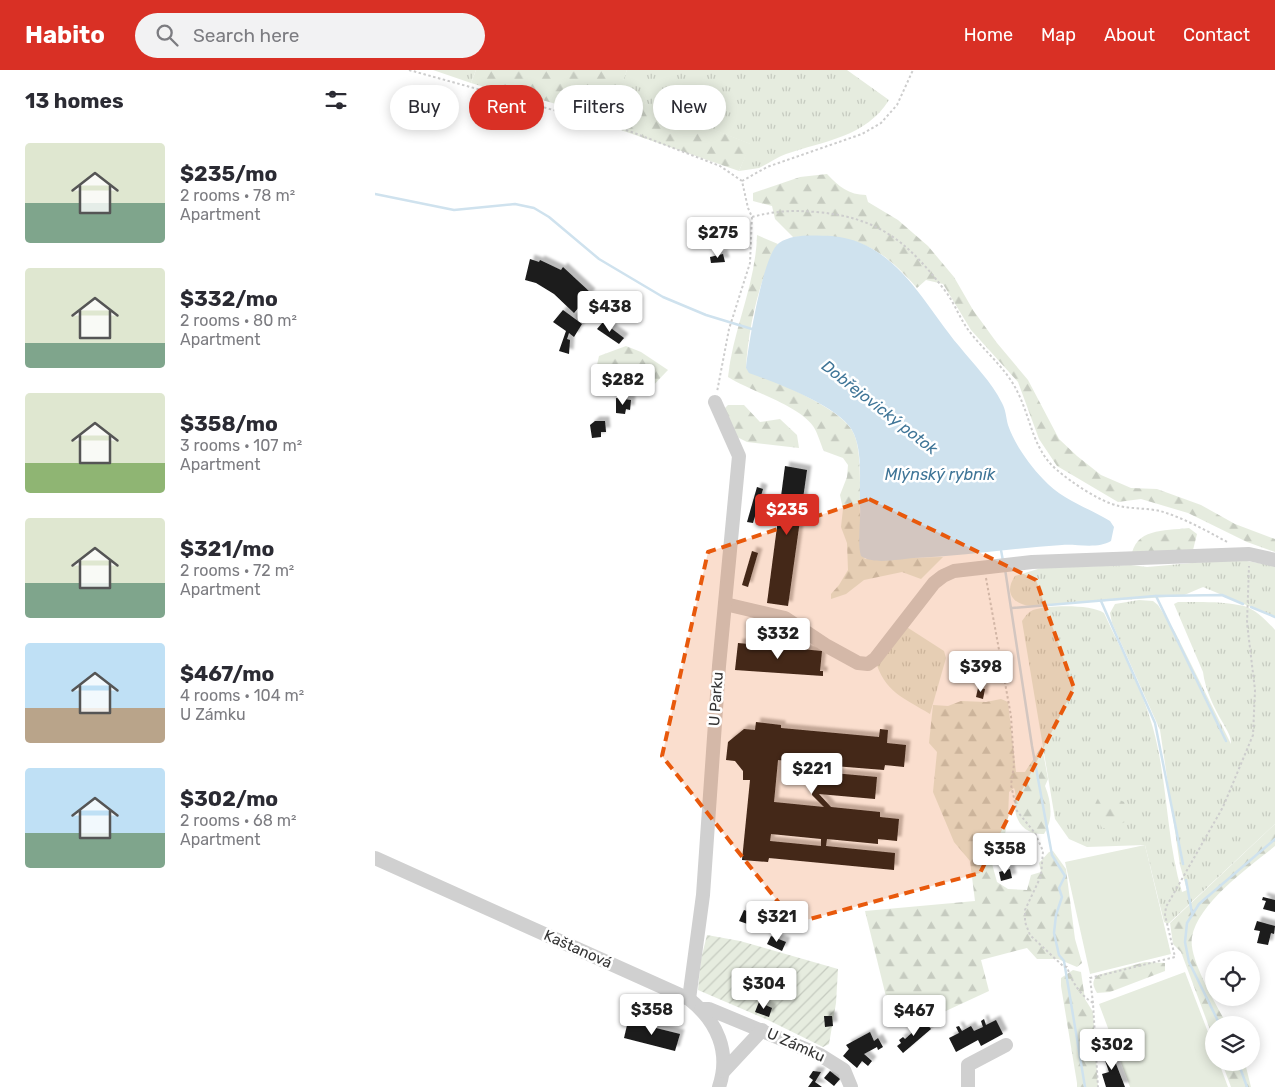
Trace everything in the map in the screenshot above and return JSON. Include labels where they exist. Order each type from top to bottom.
[{"type":"street","name":"U Parku","points":[[689,1000],[703,895],[719,666],[739,456],[715,402]]},
{"type":"street","points":[[725,604],[785,618],[827,646],[859,662],[868,664],[875,660],[934,583],[943,576],[954,572],[1012,565],[1249,554],[1275,560]]},
{"type":"street","name":"Kaštanová","points":[[375,858],[689,1000],[701,1009],[718,1035],[724,1053],[724,1071],[719,1087]]},
{"type":"street","name":"U Zámku","points":[[701,1009],[709,1009],[763,1030],[835,1063],[844,1070],[851,1087]]},
{"type":"street","points":[[724,1071],[763,1030]]},
{"type":"street","points":[[968,1087],[968,1064],[1006,1045]]},
{"type":"path","points":[[409,70],[629,131],[720,166],[742,181],[752,217],[750,263],[729,329],[715,402]]},
{"type":"path","points":[[742,181],[767,167],[862,134],[881,123],[897,105],[913,70]]},
{"type":"path","points":[[752,217],[795,210],[852,216],[876,226],[896,238],[931,273],[947,294],[969,330],[1007,375],[1018,392],[1033,437],[1042,454],[1055,469],[1107,502],[1117,506],[1159,511],[1192,523],[1233,545]]},
{"type":"path","points":[[1098,1087],[1090,978],[1175,957],[1165,915],[1166,907],[1223,807],[1253,735],[1255,690],[1247,623],[1250,578],[1249,554]]},
{"type":"path","points":[[990,567],[1011,716],[1014,765],[1011,785],[1017,811],[1035,833],[1043,851],[1041,876],[1025,910],[1025,922],[1030,935],[1063,966],[1067,967],[1070,977],[1083,997],[1093,1003]]},
{"type":"highlighted area","points":[[869,499],[1036,580],[1074,688],[980,873],[795,923],[662,756],[708,552]]},
{"type":"green space","points":[[433,70],[476,70],[471,83]]},
{"type":"green space","points":[[476,70],[627,70],[622,85],[554,85],[554,103],[544,101],[544,85],[478,85],[471,83]]},
{"type":"green space","points":[[627,70],[847,70],[889,100],[869,122],[856,130],[829,141],[783,155],[759,168],[739,171],[750,144],[714,130],[726,130],[726,85],[653,85],[653,107],[643,103],[643,85],[621,85]]},
{"type":"green space","points":[[643,102],[653,106],[653,130],[715,130],[751,144],[739,171],[621,130],[643,130]]},
{"type":"green space","points":[[827,174],[844,189],[860,195],[866,195],[868,202],[898,220],[928,246],[954,277],[973,310],[997,343],[1028,380],[1059,439],[1077,456],[1101,475],[1131,488],[1157,489],[1201,505],[1235,524],[1275,539],[1275,552],[1247,542],[1188,513],[1141,499],[1118,502],[1057,466],[1039,439],[1018,382],[971,330],[943,284],[926,280],[917,288],[889,260],[862,244],[832,237],[793,237],[775,219],[772,206],[753,201],[753,193],[800,177]]},
{"type":"green space","points":[[757,235],[778,244],[760,288],[749,337],[746,368],[821,404],[846,423],[853,432],[858,450],[860,538],[861,549],[865,559],[943,557],[921,579],[902,572],[864,580],[846,594],[831,599],[831,594],[848,570],[847,543],[841,527],[843,509],[840,495],[847,477],[848,465],[843,458],[824,451],[813,426],[806,418],[786,405],[728,377],[734,341],[753,271]]},
{"type":"green space","points":[[626,346],[641,352],[668,370],[647,392],[613,385],[594,378],[599,356]]},
{"type":"green space","points":[[728,405],[744,405],[760,422],[780,419],[797,435],[799,448],[747,442],[737,437],[724,409]]},
{"type":"green space","points":[[1189,528],[1197,534],[1193,550],[1131,558],[1138,541],[1144,536],[1160,531]]},
{"type":"green space","points":[[1215,561],[1247,561],[1275,566],[1275,617],[1203,587],[1182,596],[1031,606],[1019,603],[1010,592],[1015,576],[1041,568],[1131,565],[1147,567]]},
{"type":"green space","points":[[1139,600],[1153,601],[1158,605],[1175,632],[1231,744],[1229,733],[1210,698],[1203,672],[1174,604],[1178,602],[1211,602],[1244,606],[1257,613],[1275,630],[1275,824],[1168,924],[1164,922],[1145,845],[1087,847],[1069,839],[1055,819],[1022,621],[1031,611],[1049,607],[1090,608],[1104,613],[1137,684],[1153,728],[1162,769],[1173,852],[1182,892],[1187,890],[1180,865],[1160,730],[1112,623],[1110,613],[1115,604]]},
{"type":"green space","points":[[902,624],[944,651],[946,658],[930,714],[896,693],[890,687],[879,670],[875,659]]},
{"type":"green space","points":[[1001,699],[1008,702],[1016,772],[1025,772],[1042,746],[1048,779],[1045,786],[1051,810],[1044,834],[1028,831],[1020,824],[1016,814],[1014,788],[1009,792],[1008,818],[1003,845],[988,849],[997,882],[1008,889],[1027,890],[1031,875],[1041,872],[1039,863],[1049,852],[1053,851],[1066,869],[1075,939],[1082,963],[1077,967],[1058,959],[1037,959],[1027,948],[981,960],[989,991],[935,1016],[891,1017],[865,911],[975,901],[970,861],[954,842],[933,792],[937,752],[929,743],[933,705],[948,706],[961,701],[986,702]]},
{"type":"green space","points":[[1105,793],[1124,802],[1128,816],[1125,822],[1110,828],[1102,828],[1095,809],[1097,800]]},
{"type":"green space","points":[[1275,824],[1275,846],[1239,875],[1214,899],[1196,924],[1192,937],[1194,957],[1205,983],[1205,1006],[1217,1006],[1222,1016],[1205,1016],[1181,952],[1173,944],[1170,923]]},
{"type":"green space","points":[[1145,845],[1171,954],[1090,974],[1065,862]]},
{"type":"green space","points":[[707,935],[740,941],[838,969],[836,1003],[829,1044],[823,1047],[768,1020],[698,990],[701,959]]},
{"type":"green space","points":[[1145,962],[1165,963],[1165,971],[1110,992],[1097,993],[1094,988],[1094,979],[1098,975]]},
{"type":"green space","points":[[1073,970],[1081,972],[1085,999],[1093,1012],[1098,1087],[1077,1087],[1061,986],[1061,978]]},
{"type":"green space","points":[[1185,972],[1205,1024],[1205,1071],[1222,1071],[1228,1087],[1130,1087],[1099,1004]]},
{"type":"green space","points":[[1225,1071],[1247,1071],[1251,1087],[1231,1087]]},
{"type":"water","name":"Mlýnský rybník","points":[[832,236],[854,241],[874,250],[891,262],[906,277],[993,387],[1005,411],[1014,440],[1033,467],[1058,492],[1110,521],[1114,527],[1111,541],[1094,546],[1044,546],[887,561],[866,559],[861,556],[859,539],[860,460],[854,434],[837,414],[823,405],[749,373],[746,368],[757,302],[767,264],[773,251],[779,243],[791,238]]},
{"type":"building","points":[[723,254],[725,262],[711,263],[710,257]]},
{"type":"building","points":[[530,259],[539,262],[540,260],[561,270],[563,267],[591,293],[574,313],[554,294],[536,283],[525,280]]},
{"type":"building","points":[[563,310],[582,324],[574,337],[569,333],[567,339],[570,340],[569,354],[559,351],[566,331],[553,322]]},
{"type":"building","points":[[603,322],[624,338],[619,344],[597,329]]},
{"type":"building","points":[[616,398],[631,400],[630,410],[626,409],[625,414],[616,413]]},
{"type":"building","points":[[595,421],[605,421],[606,432],[601,432],[601,437],[592,438],[590,425]]},
{"type":"building","points":[[785,466],[807,470],[788,606],[767,603]]},
{"type":"building","points":[[757,487],[763,489],[753,523],[747,522]]},
{"type":"building","points":[[752,551],[758,553],[748,587],[742,585]]},
{"type":"building","points":[[738,643],[822,651],[820,671],[823,671],[823,676],[735,670]]},
{"type":"building","points":[[978,688],[985,689],[983,699],[976,697]]},
{"type":"building","points":[[756,722],[781,725],[781,728],[879,737],[880,729],[888,730],[887,743],[906,745],[904,767],[885,765],[884,770],[834,766],[833,773],[877,777],[875,799],[819,794],[831,807],[880,812],[880,817],[899,819],[897,841],[878,839],[878,844],[827,839],[826,846],[895,853],[894,870],[769,858],[768,862],[742,860],[750,780],[743,780],[743,771],[735,761],[726,760],[728,742],[744,729],[755,730]],"holes":[[[778,760],[828,765],[828,772],[814,771],[812,795],[824,807],[774,802]],[[771,834],[821,839],[821,846],[770,841]]]},
{"type":"building","points":[[1010,869],[1012,878],[1001,881],[999,872]]},
{"type":"building","points":[[1263,897],[1275,900],[1275,912],[1263,909],[1266,901],[1262,900]]},
{"type":"building","points":[[744,910],[761,916],[756,927],[739,921]]},
{"type":"building","points":[[1257,921],[1275,926],[1274,934],[1271,933],[1268,945],[1257,943],[1260,931],[1254,930]]},
{"type":"building","points":[[771,936],[786,942],[782,951],[767,944]]},
{"type":"building","points":[[759,1002],[772,1008],[769,1017],[755,1012]]},
{"type":"building","points":[[824,1016],[832,1016],[833,1026],[825,1027]]},
{"type":"building","points":[[984,1019],[986,1025],[996,1020],[1003,1034],[981,1046],[978,1040],[956,1052],[949,1038],[959,1033],[956,1027],[959,1026],[962,1031],[971,1026],[974,1031],[983,1027],[981,1021]]},
{"type":"building","points":[[628,1021],[680,1034],[675,1051],[624,1038]]},
{"type":"building","points":[[925,1022],[931,1029],[903,1053],[897,1046],[901,1043],[899,1040],[903,1037],[905,1039],[915,1030],[913,1028]]},
{"type":"building","points":[[870,1032],[874,1041],[878,1038],[883,1047],[878,1050],[877,1047],[864,1054],[872,1061],[868,1066],[862,1061],[857,1068],[843,1056],[849,1049],[846,1045]]},
{"type":"building","points":[[1109,1046],[1125,1087],[1106,1087],[1102,1074],[1109,1072],[1101,1049]]},
{"type":"building","points":[[813,1071],[821,1072],[815,1082],[822,1087],[808,1087],[813,1080],[809,1077]]},
{"type":"building","points":[[830,1071],[840,1079],[834,1086],[824,1078]]},
{"type":"waterway","name":"Dobřejovický potok","points":[[375,194],[454,210],[515,204],[534,208],[549,217],[599,259],[663,297],[706,315],[752,329]]},
{"type":"waterway","name":"Dobřejovický potok","points":[[1001,550],[1003,561]]},
{"type":"waterway","name":"Dobřejovický potok","points":[[1005,569],[1032,746],[1052,855],[1065,876],[1059,888],[1062,897],[1056,915],[1054,933],[1059,955],[1064,961],[1085,1087]]},
{"type":"waterway","points":[[1012,608],[1155,596],[1222,595],[1243,604]]},
{"type":"waterway","points":[[1156,596],[1226,741]]},
{"type":"waterway","points":[[1101,601],[1155,723],[1183,864]]},
{"type":"waterway","points":[[1251,607],[1275,617]]},
{"type":"waterway","points":[[1216,1016],[1189,962],[1185,942],[1187,923],[1199,904],[1275,839]]},
{"type":"waterway","points":[[1186,880],[1192,913]]},
{"type":"waterway","points":[[1241,1071],[1247,1087]]}]
